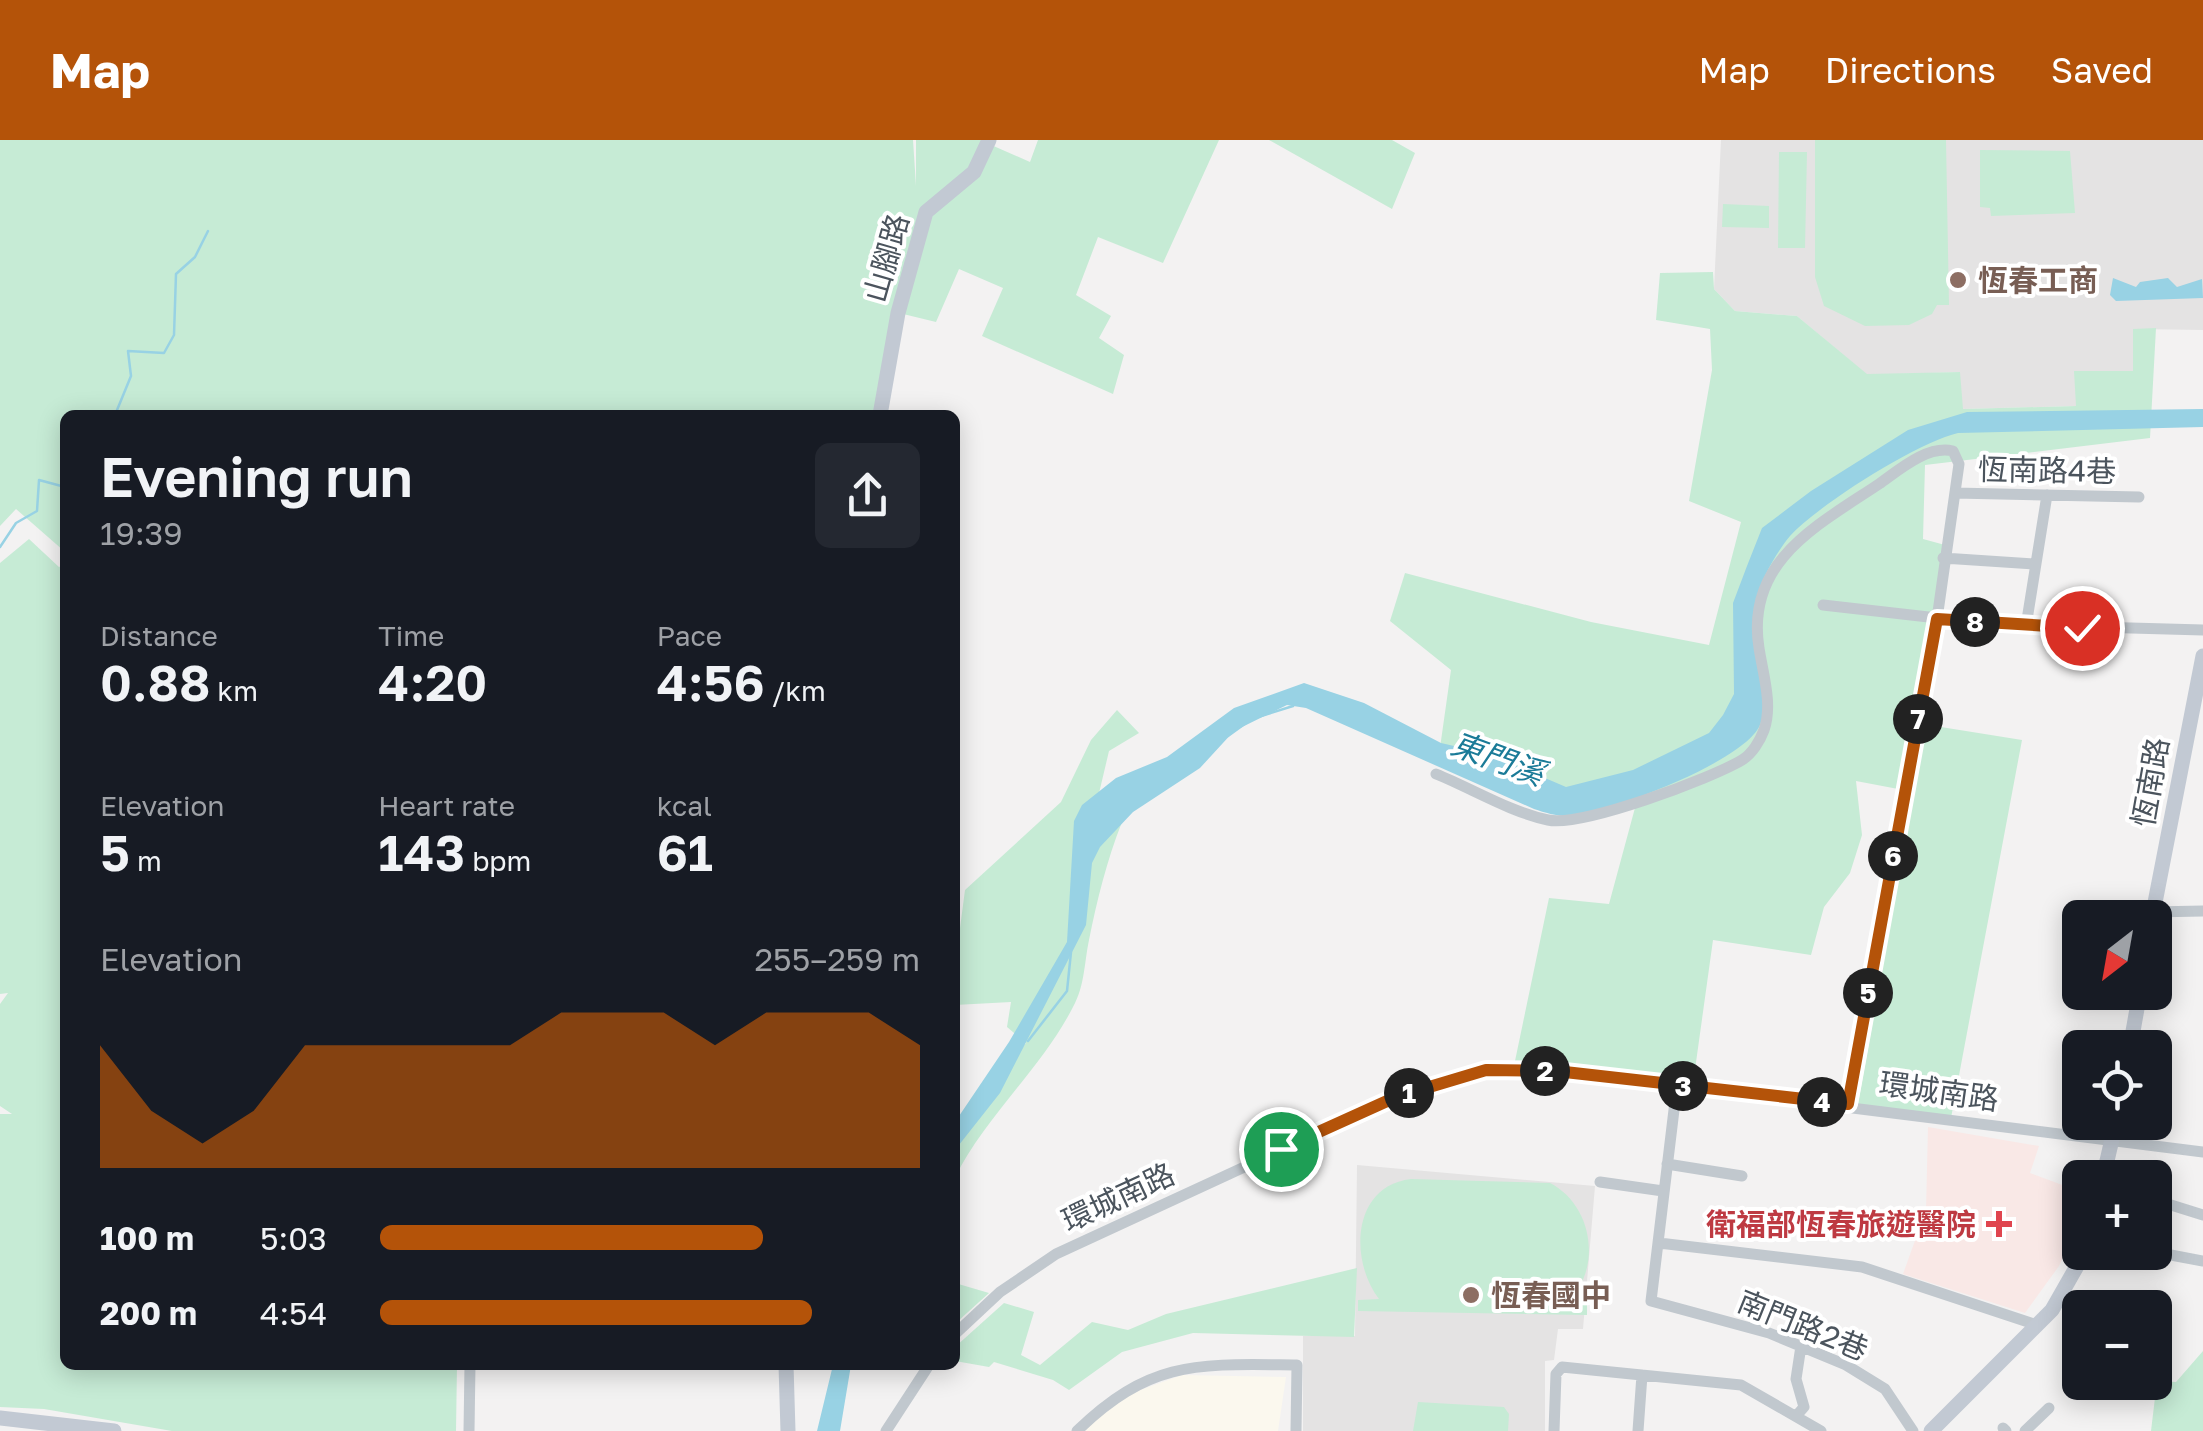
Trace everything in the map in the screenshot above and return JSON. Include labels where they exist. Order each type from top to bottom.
[{"type":"street","name":"山腳路","points":[[881,410],[898,313],[926,212],[974,172],[989,140]]},
{"type":"street","points":[[1436,774],[1536,816],[1561,820],[1611,811],[1744,759],[1763,733],[1769,712],[1757,619],[1782,553],[1818,524],[1933,452],[1946,449],[1958,455],[1937,619],[1848,1104]]},
{"type":"street","name":"恆南路4巷","points":[[1955,494],[2138,497]]},
{"type":"street","points":[[2026,626],[2046,496]]},
{"type":"street","points":[[1943,558],[2035,564]]},
{"type":"street","points":[[1822,605],[2026,626],[2203,630]]},
{"type":"street","name":"恆南路","points":[[2155,900],[2203,656]]},
{"type":"street","points":[[2172,913],[2203,911]]},
{"type":"street","name":"環城南路","points":[[960,1329],[1000,1292],[1056,1254],[1462,1074],[1512,1069],[1678,1085],[2062,1133]]},
{"type":"street","points":[[1678,1085],[1660,1242],[1862,1267],[2037,1325]]},
{"type":"street","points":[[2107,1160],[2112,1140]]},
{"type":"street","name":"環城南路","points":[[2112,1140],[2203,1152]]},
{"type":"street","points":[[1667,1164],[1742,1176]]},
{"type":"street","points":[[1600,1182],[1663,1191]]},
{"type":"street","points":[[2172,1205],[2203,1215]]},
{"type":"street","name":"南門路2巷","points":[[1660,1242],[1651,1301],[1732,1321],[1801,1346],[1878,1383],[1913,1431]]},
{"type":"street","points":[[2172,1255],[2203,1261]]},
{"type":"street","points":[[1931,1431],[2037,1325],[2070,1286],[2078,1270]]},
{"type":"street","points":[[1797,1415],[1804,1407],[1796,1379],[1801,1346]]},
{"type":"street","points":[[1077,1431],[1128,1390],[1184,1366],[1297,1365],[1296,1431]]},
{"type":"street","points":[[1554,1431],[1556,1374],[1562,1367],[1741,1385],[1820,1431]]},
{"type":"street","points":[[469,1431],[470,1370]]},
{"type":"street","points":[[786,1370],[788,1431]]},
{"type":"street","points":[[886,1431],[925,1370]]},
{"type":"street","points":[[1638,1431],[1642,1375]]},
{"type":"street","points":[[2025,1431],[2049,1408]]},
{"type":"street","points":[[0,1418],[114,1431]]},
{"type":"shaded area","name":"恆春工商","points":[[1721,140],[2203,140],[2203,330],[2134,329],[2134,371],[2076,406],[1962,409],[1959,372],[1867,375],[1797,316],[1735,311],[1714,289]]},
{"type":"shaded area","name":"衛福部恆春旅遊醫院","points":[[1928,1127],[2039,1146],[2030,1173],[2062,1185],[2062,1260],[2025,1313],[1903,1274],[1926,1210]]},
{"type":"shaded area","name":"恆春國中","points":[[1357,1165],[1595,1186],[1583,1329],[1558,1329],[1554,1360],[1545,1361],[1545,1431],[1303,1431],[1303,1336],[1355,1336]]},
{"type":"shaded area","points":[[1182,1375],[1286,1377],[1278,1431],[1085,1431],[1103,1411],[1135,1392]]},
{"type":"green space","points":[[0,140],[913,140],[916,186],[916,140],[990,140],[989,144],[1030,162],[1038,140],[1219,140],[1163,263],[1098,237],[1076,295],[1111,316],[1099,338],[1124,355],[1113,394],[982,336],[1003,288],[959,269],[936,322],[899,313],[881,410],[60,410],[60,548],[16,509],[0,526]]},
{"type":"green space","points":[[1269,140],[1392,140],[1415,153],[1392,209]]},
{"type":"green space","points":[[1815,140],[1946,140],[1949,305],[1937,305],[1932,314],[1909,325],[1865,326],[1824,306],[1815,277]]},
{"type":"green space","points":[[1980,150],[2070,151],[2075,213],[1991,216],[1990,208],[1980,207]]},
{"type":"green space","points":[[1779,152],[1807,152],[1805,248],[1778,248]]},
{"type":"green space","points":[[1723,204],[1769,206],[1769,228],[1722,227]]},
{"type":"green space","points":[[1713,272],[1714,289],[1735,311],[1797,316],[1867,374],[1960,372],[1963,409],[2076,406],[2074,371],[2133,371],[2133,329],[2156,328],[2150,438],[1925,465],[1923,539],[1945,545],[1916,723],[2022,740],[1951,1118],[1858,1104],[1914,792],[1856,781],[1862,835],[1850,873],[1824,907],[1811,955],[1713,940],[1693,1084],[1515,1061],[1549,898],[1609,904],[1642,782],[1596,799],[1438,762],[1451,670],[1390,621],[1405,573],[1591,622],[1709,645],[1741,522],[1689,501],[1712,370],[1710,329],[1656,320],[1660,273]]},
{"type":"green space","points":[[29,539],[60,566],[60,1370],[457,1370],[456,1431],[172,1431],[44,1409],[0,1407],[0,1114],[12,1114],[0,1106],[0,1004],[8,993],[0,994],[0,563]]},
{"type":"green space","points":[[1117,710],[1139,733],[1109,751],[1096,806],[1122,822],[1099,895],[1080,991],[1060,1029],[960,1169],[960,1118],[1026,1043],[1007,1027],[1011,1002],[960,1005],[960,928],[965,890],[1061,802],[1091,740]]},
{"type":"green space","points":[[1411,1179],[1550,1183],[1565,1193],[1584,1222],[1589,1256],[1586,1273],[1567,1302],[1587,1305],[1587,1315],[1358,1311],[1358,1300],[1379,1299],[1369,1283],[1360,1246],[1367,1210],[1377,1195],[1391,1185]]},
{"type":"green space","points":[[1357,1268],[1354,1337],[1193,1333],[1122,1352],[1069,1390],[1053,1380],[994,1362],[989,1367],[960,1362],[960,1343],[1004,1303],[1034,1312],[1021,1355],[1040,1365],[1092,1322],[1128,1330],[1166,1314]]},
{"type":"green space","points":[[960,1284],[989,1293],[960,1319]]},
{"type":"green space","points":[[2203,1351],[2203,1431],[2151,1431],[2155,1400],[2172,1400],[2172,1382]]},
{"type":"green space","points":[[1418,1402],[1504,1407],[1509,1414],[1508,1431],[1413,1431]]},
{"type":"water","points":[[2113,278],[2136,287],[2140,282],[2168,278],[2177,287],[2202,279],[2203,298],[2116,301],[2110,295]]},
{"type":"water","points":[[2203,409],[2203,427],[1958,433],[1895,461],[1845,492],[1790,536],[1759,589],[1755,611],[1765,694],[1760,725],[1730,754],[1704,769],[1615,805],[1571,816],[1539,810],[1306,708],[1287,705],[1234,731],[1200,768],[1133,812],[1100,847],[1092,863],[1086,925],[1000,1093],[960,1144],[960,1115],[1009,1042],[1067,942],[1074,821],[1082,805],[1116,778],[1167,757],[1234,708],[1304,683],[1364,703],[1441,743],[1489,754],[1566,787],[1633,770],[1709,733],[1723,715],[1734,694],[1733,603],[1762,528],[1811,491],[1908,430],[1967,412]]},
{"type":"water","points":[[832,1370],[850,1370],[840,1431],[817,1431]]},
{"type":"waterway","points":[[117,410],[131,376],[128,351],[164,353],[174,335],[176,274],[195,257],[208,231]]},
{"type":"waterway","points":[[0,547],[16,523],[37,511],[39,480],[60,486]]},
{"type":"waterway","name":"東門溪","points":[[1258,717],[1293,706]]},
{"type":"waterway","name":"東門溪","points":[[1228,736],[1246,723]]},
{"type":"waterway","name":"東門溪","points":[[1028,1041],[1067,991],[1071,952]]},
{"type":"place","name":"恆春工商","points":[[1958,280]]},
{"type":"place","name":"衛福部恆春旅遊醫院","points":[[1999,1224]]},
{"type":"place","name":"恆春國中","points":[[1471,1295]]},
{"type":"route","points":[[1281,1149],[1396,1097],[1462,1074],[1486,1070],[1556,1071],[1848,1104],[1937,619],[2082,628]]}]
